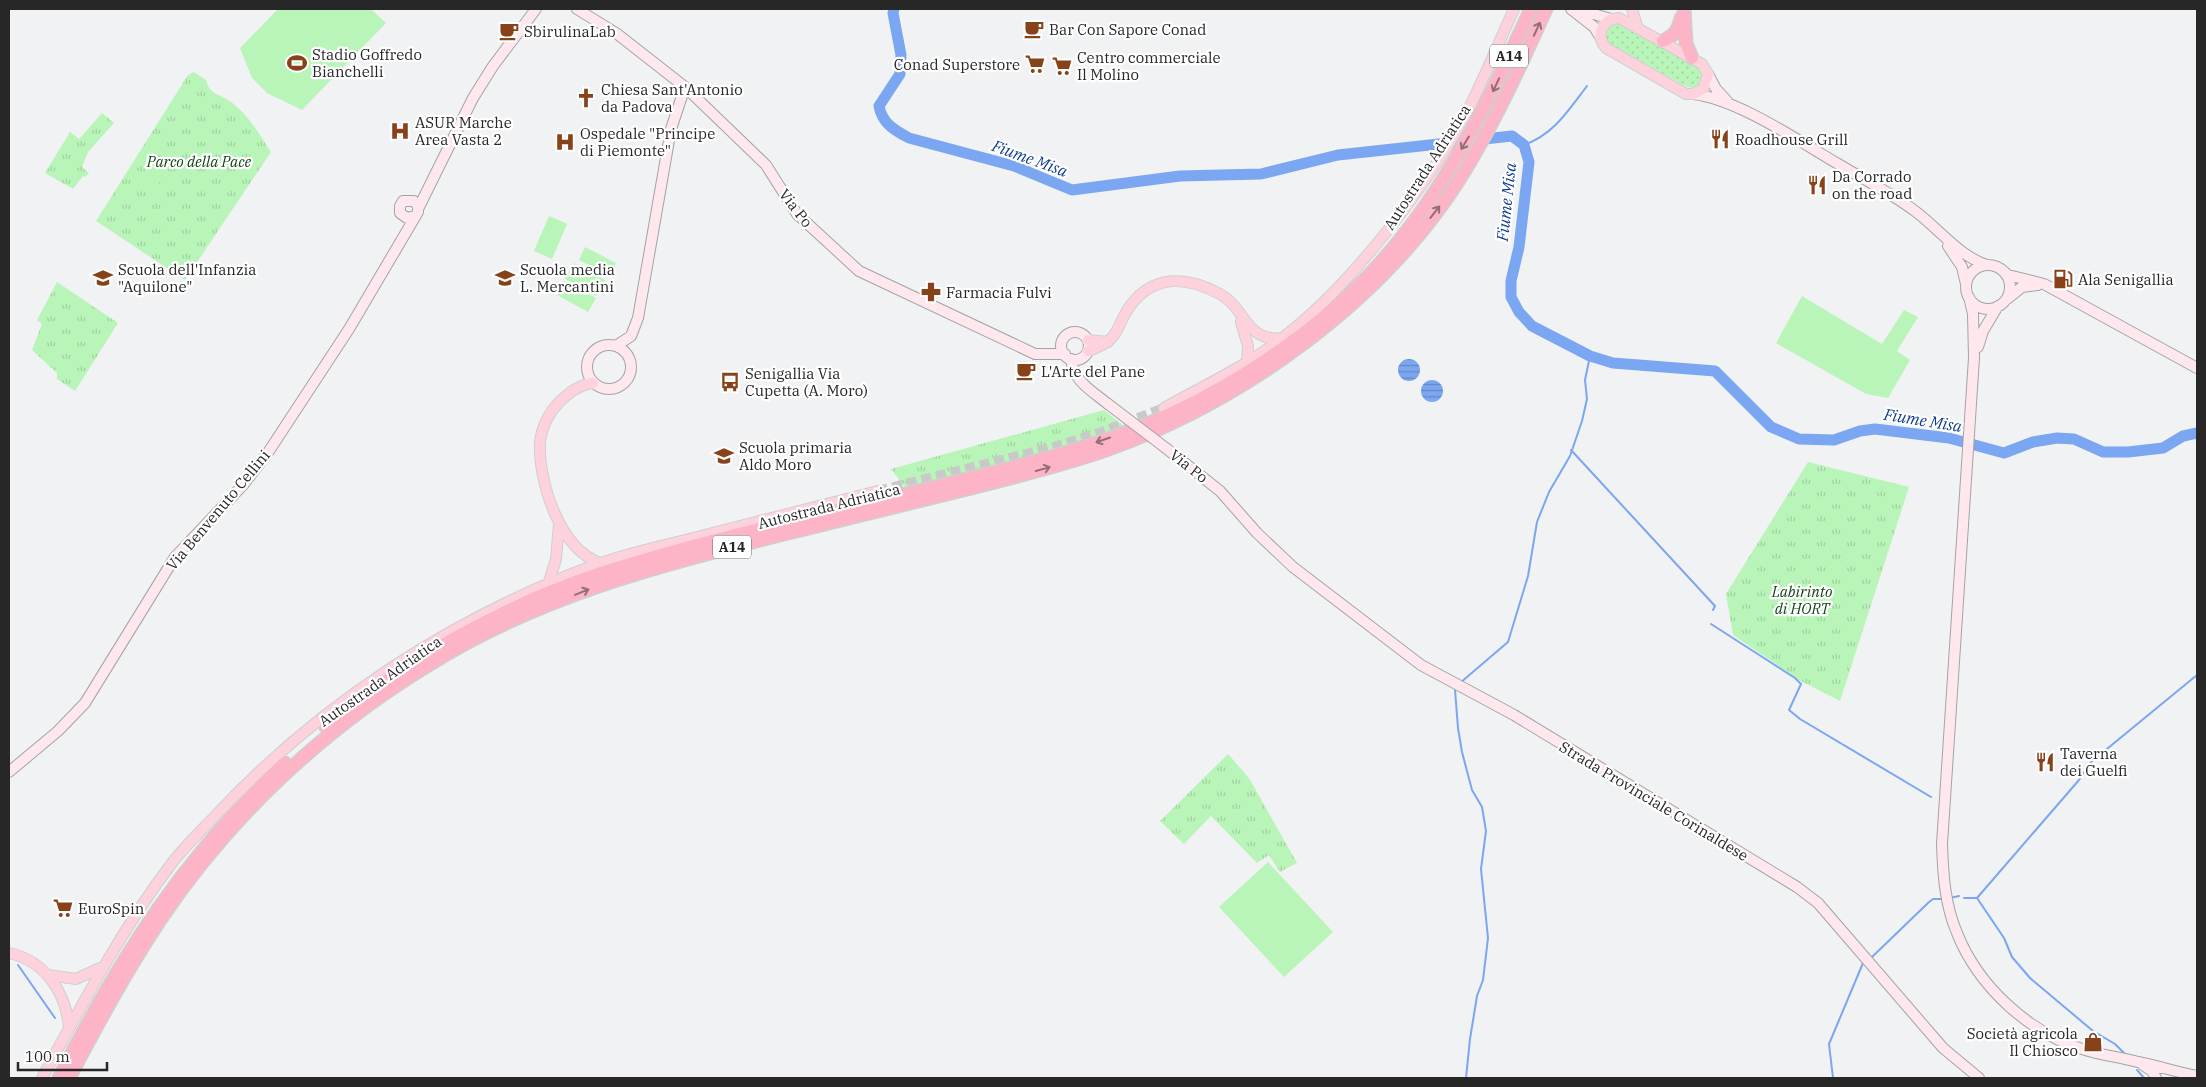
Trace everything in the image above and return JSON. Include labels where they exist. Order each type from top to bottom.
[{"type":"highway","name":"Autostrada Adriatica","points":[[59,1078],[79,1048],[121,964],[185,870],[234,813],[297,752],[338,717],[423,656],[469,631],[532,601],[597,574],[671,552],[1039,460],[1104,440],[1167,416],[1246,372],[1310,327],[1347,296],[1379,264],[1409,229],[1441,182],[1487,104],[1531,9]]},
{"type":"highway","name":"Autostrada Adriatica","points":[[87,1033],[161,919],[191,877],[239,821],[301,758],[343,724],[430,664],[472,640],[535,610],[600,584],[673,562],[1059,465],[1107,450],[1169,424],[1251,380],[1320,331],[1353,303],[1416,236],[1457,183],[1501,105],[1546,9]]},
{"type":"highway","points":[[1663,41],[1673,36],[1678,30],[1684,9]]},
{"type":"highway","points":[[1684,9],[1686,43],[1692,58]]},
{"type":"highway","name":"Autostrada Adriatica","points":[[68,1078],[79,1048]]},
{"type":"main road","points":[[1164,408],[1247,363],[1282,338],[1310,314],[1368,254],[1423,181],[1471,103],[1514,9]]},
{"type":"main road","points":[[1615,18],[1637,26],[1702,64],[1708,74],[1706,86],[1701,92],[1693,94],[1682,92],[1603,45],[1600,38],[1603,26],[1625,9]]},
{"type":"main road","points":[[1632,9],[1637,26]]},
{"type":"main road","points":[[1076,356],[1104,346],[1109,342],[1136,300],[1158,285],[1186,280],[1226,297],[1252,329],[1263,338],[1282,338]]},
{"type":"main road","points":[[1236,310],[1246,333],[1248,346],[1247,363]]},
{"type":"main road","points":[[1263,338],[1263,352]]},
{"type":"main road","points":[[1088,340],[1109,342]]},
{"type":"main road","points":[[1248,346],[1263,352]]},
{"type":"main road","points":[[588,373],[577,388],[552,409],[540,440],[545,480],[559,523],[579,552],[590,560],[600,563]]},
{"type":"main road","points":[[577,388],[594,383]]},
{"type":"main road","points":[[42,1078],[103,966],[173,861],[254,774],[332,708],[421,648],[462,625],[600,563],[878,491]]},
{"type":"main road","points":[[548,585],[556,559],[559,523]]},
{"type":"main road","points":[[571,575],[578,563],[579,552]]},
{"type":"main road","points":[[556,559],[562,568],[571,575]]},
{"type":"main road","points":[[9,953],[34,963],[48,975],[64,999],[69,1028]]},
{"type":"main road","points":[[76,980],[103,966]]},
{"type":"main road","points":[[48,975],[76,980],[82,985],[86,997]]},
{"type":"main road","points":[[64,999],[74,1002],[86,997]]},
{"type":"street","name":"Via Benvenuto Cellini","points":[[526,21],[532,9]]},
{"type":"street","name":"Via Benvenuto Cellini","points":[[9,772],[72,718],[97,688],[175,557],[188,540],[244,484],[269,451],[349,329],[408,230],[414,211],[426,192],[473,98],[493,66],[536,9]]},
{"type":"street","name":"Via Po","points":[[577,9],[616,33],[685,87],[766,165],[797,214],[859,271],[1026,350],[1043,356],[1076,356]]},
{"type":"street","points":[[1571,9],[1594,27],[1600,38]]},
{"type":"street","points":[[1575,9],[1615,18]]},
{"type":"street","points":[[1708,74],[1716,89],[1728,102]]},
{"type":"street","points":[[620,349],[636,328],[643,302],[671,129],[685,87]]},
{"type":"street","points":[[1693,94],[1728,102],[1889,194],[1923,217],[1963,254],[1976,262],[2001,269],[2008,275],[2044,284],[2197,368]]},
{"type":"street","points":[[1923,217],[1958,260],[1964,274],[1973,314],[1974,358],[1942,844],[1943,876],[1948,906],[1957,934],[1982,977],[2006,1004],[2029,1022],[2081,1049],[2138,1062],[2178,1076],[2197,1076]]},
{"type":"street","points":[[1986,265],[1974,270],[1967,280],[1967,292],[1978,306],[1991,308],[2000,305],[2022,287],[2044,284]]},
{"type":"street","points":[[1974,358],[1983,331],[2009,292],[2009,280],[2001,269]]},
{"type":"street","points":[[1050,355],[1062,343],[1065,336],[1076,332],[1084,335],[1088,340]]},
{"type":"street","name":"Via Po","points":[[1088,340],[1076,356],[1076,376],[1108,404],[1220,491],[1257,533],[1293,567]]},
{"type":"street","name":"Via Po","points":[[1062,343],[1076,356]]},
{"type":"street","points":[[604,345],[620,349],[631,366],[625,382],[610,389],[594,383],[588,373],[588,361],[594,351],[604,345]]},
{"type":"street","name":"Strada Provinciale Corinaldese","points":[[1293,567],[1421,665],[1514,715],[1797,887],[1818,903],[1830,916],[1943,1048],[1979,1078]]},
{"type":"street","points":[[2138,1062],[2152,1071],[2156,1078]]},
{"type":"green space","name":"Stadio Goffredo Bianchelli","points":[[278,9],[371,9],[386,23],[302,110],[267,93],[252,78],[240,48]]},
{"type":"green space","points":[[1615,19],[1697,64],[1704,71],[1700,85],[1691,88],[1683,85],[1609,43],[1605,36],[1607,25]]},
{"type":"green space","name":"Parco della Pace","points":[[194,72],[206,80],[207,85],[212,91],[228,100],[241,111],[271,152],[185,280],[96,221],[188,75]]},
{"type":"green space","points":[[102,113],[114,123],[88,152],[82,167],[89,173],[85,177],[83,176],[73,189],[45,173],[70,132],[79,139]]},
{"type":"green space","points":[[158,161],[169,168],[156,187],[146,180]]},
{"type":"green space","points":[[549,216],[567,224],[552,259],[534,251]]},
{"type":"green space","points":[[585,247],[616,263],[610,276],[579,260]]},
{"type":"green space","points":[[574,263],[605,280],[596,296],[565,279]]},
{"type":"green space","points":[[564,281],[596,298],[588,312],[557,295]]},
{"type":"green space","points":[[57,282],[118,323],[75,391],[57,379],[57,373],[32,350],[42,324],[37,320]]},
{"type":"green space","points":[[1802,296],[1882,344],[1904,310],[1918,317],[1897,351],[1910,360],[1888,398],[1866,394],[1776,343]]},
{"type":"green space","points":[[1104,410],[1125,427],[1072,446],[907,490],[891,469]]},
{"type":"green space","name":"Labirinto di HORT","points":[[1808,462],[1909,487],[1840,701],[1799,680],[1733,635],[1726,594]]},
{"type":"green space","points":[[1228,754],[1249,778],[1297,863],[1280,872],[1269,855],[1257,863],[1211,816],[1184,844],[1160,821]]},
{"type":"green space","points":[[1268,862],[1333,932],[1284,977],[1219,907]]},
{"type":"water","points":[[1409,359],[1417,362],[1420,370],[1417,378],[1409,381],[1401,378],[1398,370],[1401,362]]},
{"type":"water","points":[[1432,380],[1440,383],[1443,391],[1440,399],[1432,402],[1424,399],[1421,391],[1424,383]]},
{"type":"waterway","name":"Fiume Misa","points":[[894,9],[893,13],[901,55],[900,74],[879,106],[886,121],[898,132],[909,138],[1014,166],[1072,190],[1180,176],[1261,174],[1338,155],[1512,136],[1524,145],[1529,162],[1519,247],[1511,281],[1511,297],[1519,312],[1532,326],[1590,356],[1613,363],[1715,371],[1771,427],[1799,439],[1834,440],[1860,431],[1875,429],[1949,438],[2004,453],[2033,442],[2057,438],[2074,439],[2103,452],[2128,452],[2163,448],[2183,436],[2197,433]]},
{"type":"waterway","points":[[1524,145],[1544,135],[1560,121],[1587,86]]},
{"type":"waterway","points":[[1460,683],[1508,642],[1528,576],[1537,522],[1549,492],[1570,456],[1582,421],[1587,399],[1585,380],[1590,356]]},
{"type":"waterway","points":[[1571,450],[1715,606],[1713,610]]},
{"type":"waterway","points":[[1711,624],[1795,678],[1801,684],[1789,710],[1800,719],[1931,797]]},
{"type":"waterway","points":[[1977,898],[2079,780],[2091,762],[2197,675]]},
{"type":"waterway","points":[[1455,690],[1462,752],[1472,790],[1482,807],[1486,831],[1481,869],[1488,938],[1483,980],[1477,996],[1470,1039],[1466,1078]]},
{"type":"waterway","points":[[1950,898],[1959,896]]},
{"type":"waterway","points":[[1964,898],[1976,898]]},
{"type":"waterway","points":[[1977,898],[2004,938],[2012,957],[2030,978],[2093,1031],[2115,1044],[2124,1053]]},
{"type":"waterway","points":[[1872,957],[1929,902],[1933,899],[1942,899]]},
{"type":"waterway","points":[[1833,1078],[1829,1044],[1863,963]]},
{"type":"waterway","points":[[18,965],[55,1018]]},
{"type":"waterway","points":[[2137,1070],[2144,1078]]},
{"type":"tunnel","points":[[878,491],[1054,447],[1102,432],[1164,408]]},
{"type":"place","name":"Bar Con Sapore Conad","points":[[1034,29]]},
{"type":"place","name":"SbirulinaLab","points":[[509,31]]},
{"type":"place","name":"Stadio Goffredo Bianchelli","points":[[297,63]]},
{"type":"place","name":"Conad Superstore","points":[[1035,64]]},
{"type":"place","name":"Centro commerciale Il Molino","points":[[1062,66]]},
{"type":"place","name":"Chiesa Sant'Antonio da Padova","points":[[586,98]]},
{"type":"place","name":"ASUR Marche Area Vasta 2","points":[[400,131]]},
{"type":"place","name":"Roadhouse Grill","points":[[1720,139]]},
{"type":"place","name":"Ospedale \"Principe di Piemonte\"","points":[[565,142]]},
{"type":"place","name":"Da Corrado on the road","points":[[1817,185]]},
{"type":"place","name":"Scuola dell'Infanzia \"Aquilone\"","points":[[103,278]]},
{"type":"place","name":"Scuola media L. Mercantini","points":[[505,278]]},
{"type":"place","name":"Ala Senigallia","points":[[2063,279]]},
{"type":"place","name":"Farmacia Fulvi","points":[[931,292]]},
{"type":"place","name":"L'Arte del Pane","points":[[1026,371]]},
{"type":"place","name":"Senigallia Via Cupetta (A. Moro)","points":[[730,382]]},
{"type":"place","name":"Scuola primaria Aldo Moro","points":[[724,456]]},
{"type":"place","name":"Taverna dei Guelfi","points":[[2045,762]]},
{"type":"place","name":"EuroSpin","points":[[63,908]]},
{"type":"place","name":"Società agricola Il Chiosco","points":[[2093,1042]]}]
